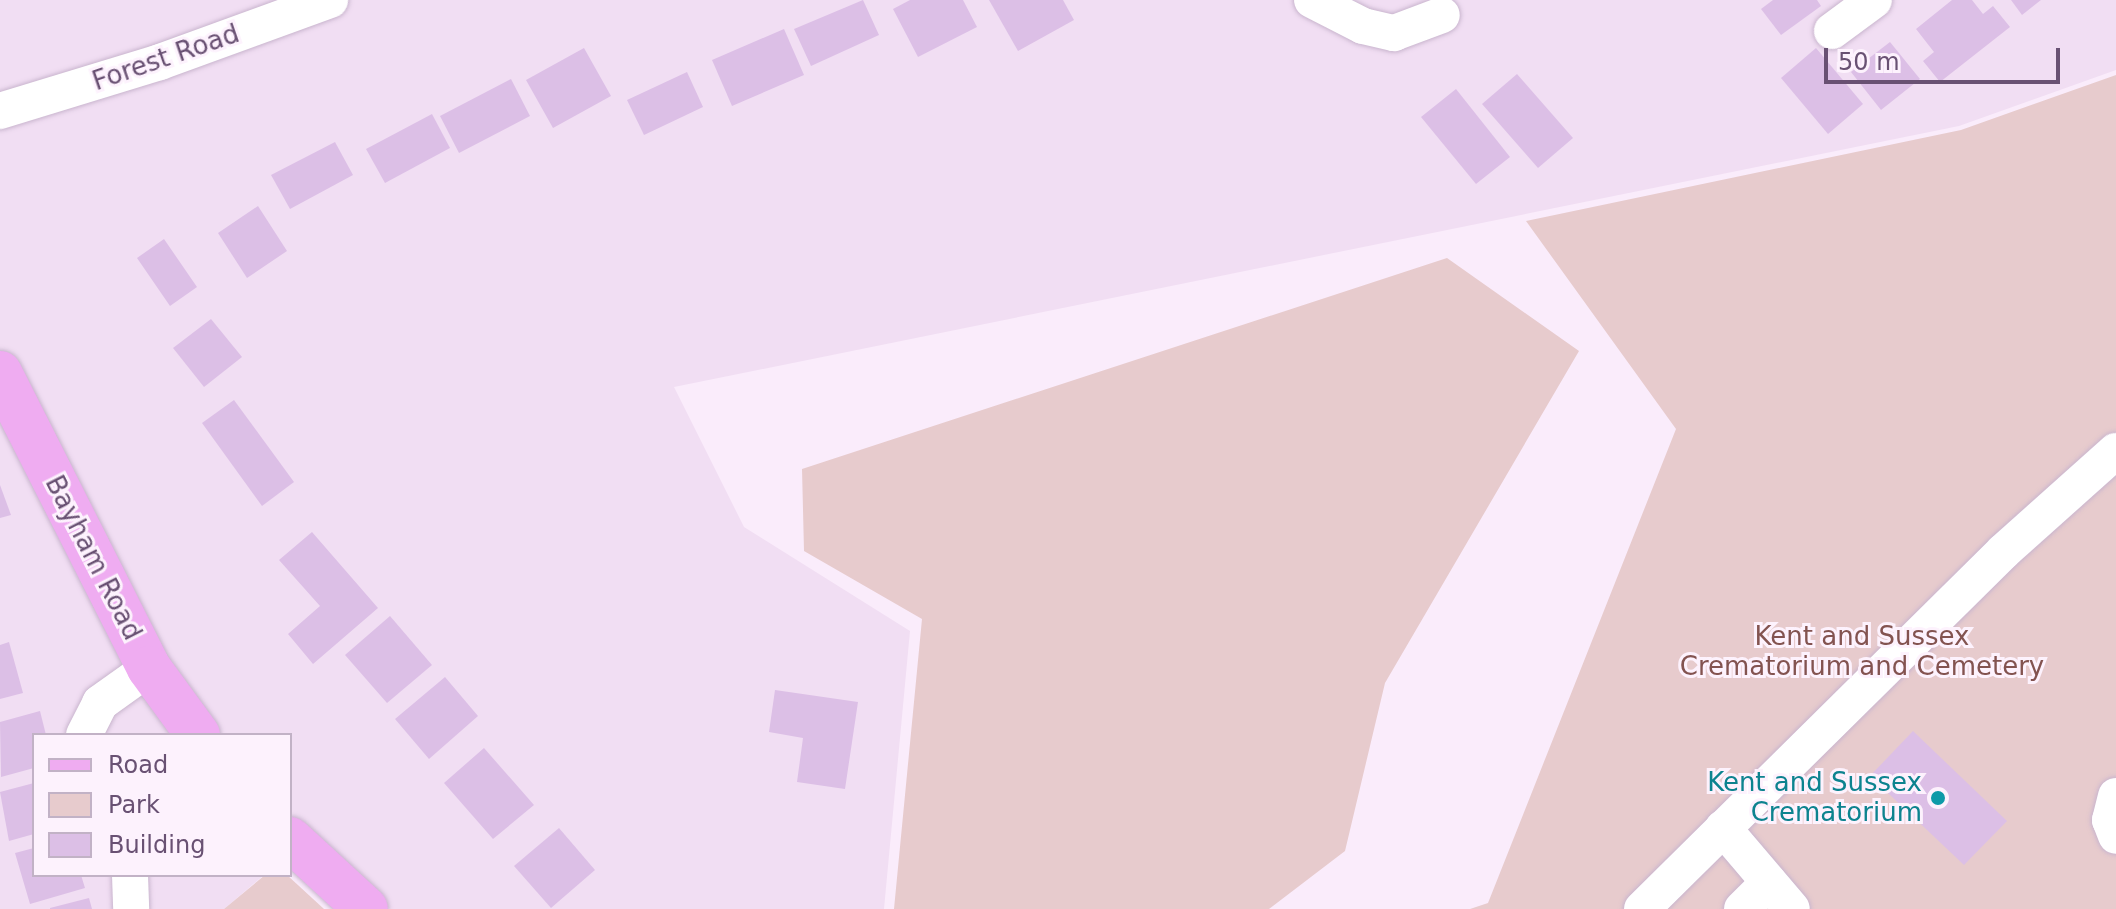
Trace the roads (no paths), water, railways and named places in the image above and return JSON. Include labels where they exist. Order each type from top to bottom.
[{"type":"main road","name":"Bayham Road","points":[[1,381],[149,668],[197,733]]},
{"type":"main road","points":[[292,841],[366,909]]},
{"type":"street","name":"Forest Road","points":[[0,111],[160,62],[330,0]]},
{"type":"street","points":[[1312,0],[1363,26],[1394,33],[1442,15]]},
{"type":"street","points":[[1832,31],[1874,0]]},
{"type":"street","points":[[1642,909],[2004,551],[2116,451]]},
{"type":"street","points":[[85,733],[100,703],[149,668]]},
{"type":"street","points":[[2116,796],[2110,820],[2116,836]]},
{"type":"street","points":[[1723,828],[1780,896],[1742,909]]},
{"type":"street","points":[[130,877],[131,909]]},
{"type":"place","name":"Kent and Sussex Crematorium","points":[[1938,798]]},
{"type":"park label","name":"Kent and Sussex Crematorium and Cemetery","points":[[1862,652]]}]
